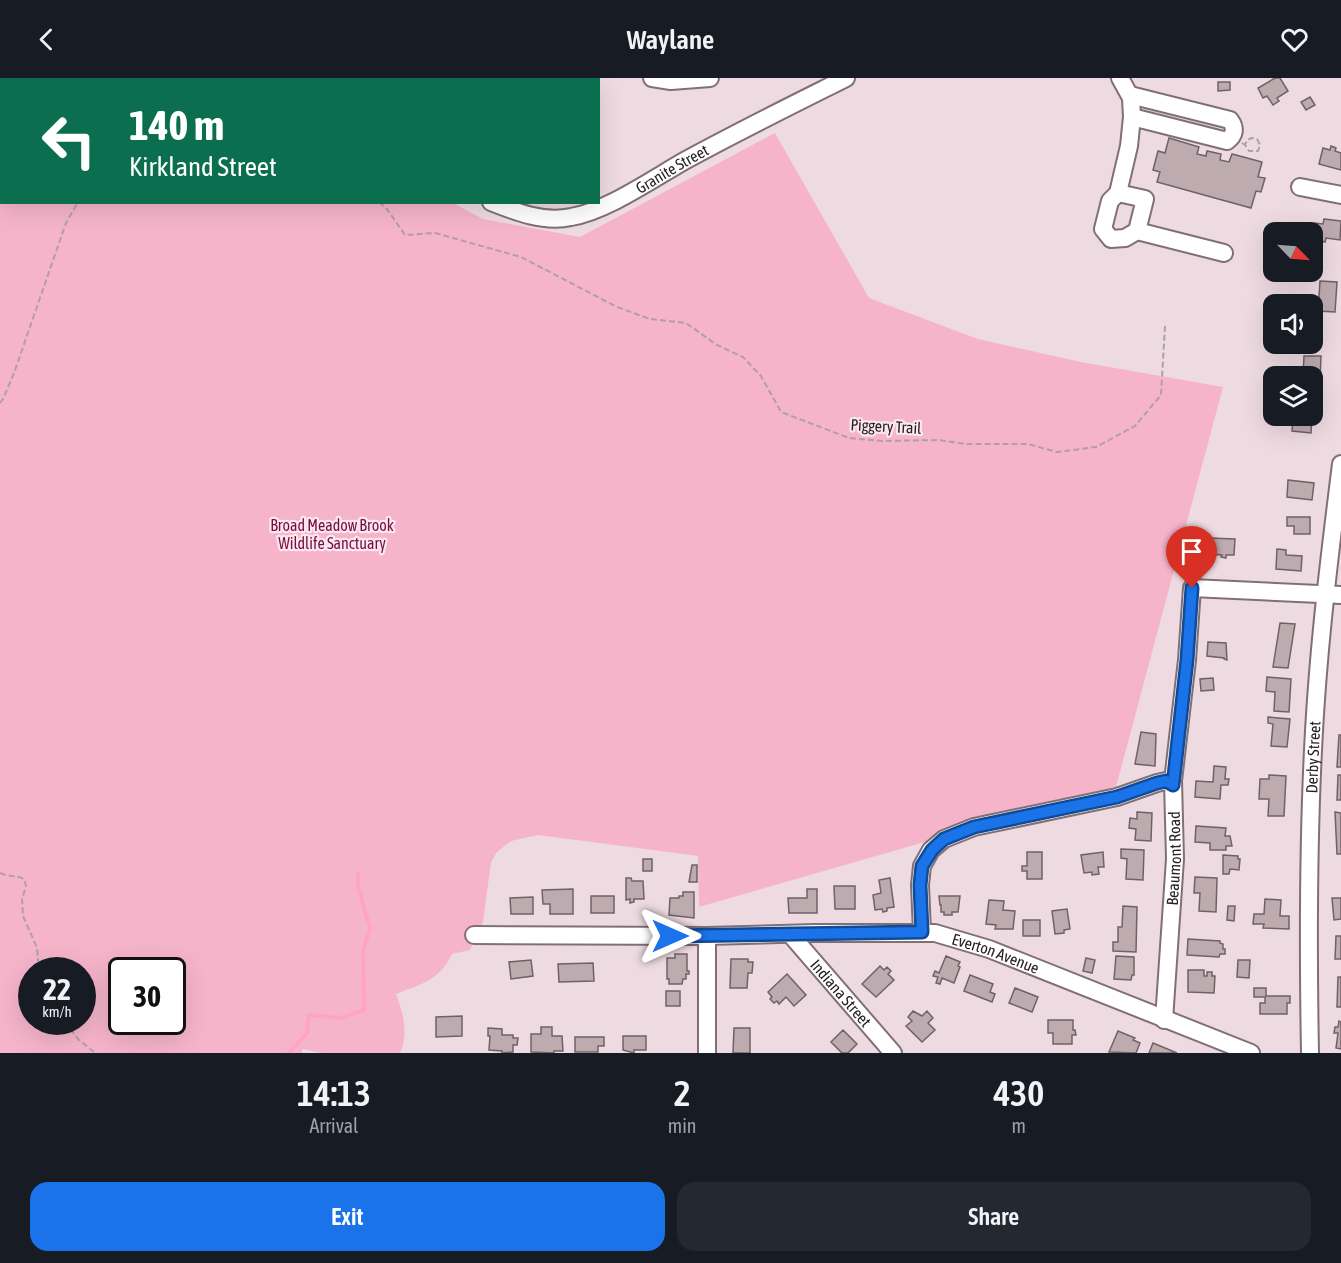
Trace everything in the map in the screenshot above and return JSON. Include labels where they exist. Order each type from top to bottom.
[{"type":"street","points":[[652,78],[671,81],[710,78]]},
{"type":"street","name":"Granite Street","points":[[496,204],[516,212],[545,218],[570,218],[598,210],[736,132],[846,78]]},
{"type":"street","points":[[1120,78],[1130,95],[1132,117],[1129,146],[1118,193],[1110,201],[1103,229],[1111,239],[1125,238],[1137,231],[1224,253]]},
{"type":"street","points":[[1130,95],[1230,120],[1234,125],[1234,132],[1227,141],[1132,117]]},
{"type":"street","points":[[1300,187],[1334,194]]},
{"type":"street","points":[[1118,193],[1145,199],[1137,231]]},
{"type":"street","name":"Derby Street","points":[[1310,1053],[1308,948],[1310,813],[1319,658],[1334,595],[1341,464]]},
{"type":"street","name":"Beaumont Road","points":[[1164,1020],[1175,859],[1173,785],[1187,660],[1192,588],[1334,595]]},
{"type":"street","points":[[922,932],[920,885],[922,866],[932,850],[944,839],[974,827],[1108,799],[1157,783],[1166,781],[1173,785]]},
{"type":"street","name":"Everton Avenue","points":[[474,935],[707,936],[922,932],[952,937],[989,949],[1251,1053]]},
{"type":"street","name":"Indiana Street","points":[[790,934],[893,1053]]},
{"type":"street","points":[[707,936],[707,1053]]},
{"type":"path","points":[[1252,138],[1259,140],[1260,145],[1258,151],[1253,153],[1245,145],[1247,140],[1252,138]]},
{"type":"path","points":[[0,403],[14,373],[66,223],[77,204]]},
{"type":"path","name":"Piggery Trail","points":[[381,204],[405,235],[435,233],[520,257],[617,307],[650,319],[686,323],[717,345],[743,357],[761,376],[781,412],[849,438],[882,441],[939,440],[985,444],[1028,444],[1057,452],[1096,447],[1135,426],[1161,395],[1165,326]]},
{"type":"path","points":[[0,873],[7,877],[18,876],[24,879],[26,886],[22,899],[23,916],[37,948],[38,957]]},
{"type":"path","points":[[75,1035],[95,1053]]},
{"type":"green space","name":"Broad Meadow Brook Wildlife Sanctuary","points":[[775,133],[869,298],[978,339],[1081,362],[1223,387],[1116,787],[699,907],[698,856],[538,835],[511,841],[497,852],[491,862],[483,922],[470,950],[452,954],[436,976],[396,994],[405,1031],[400,1053],[322,1053],[302,1049],[302,1053],[0,1053],[0,204],[455,204],[483,219],[580,237]]},
{"type":"building","points":[[1275,78],[1280,78],[1288,91],[1277,98],[1279,101],[1273,105],[1267,96],[1263,98],[1258,88]]},
{"type":"building","points":[[1218,82],[1230,82],[1230,90],[1218,91]]},
{"type":"building","points":[[1310,97],[1315,105],[1306,110],[1301,102]]},
{"type":"building","points":[[1169,138],[1199,147],[1197,154],[1206,156],[1207,151],[1221,154],[1220,160],[1229,162],[1232,154],[1262,162],[1258,177],[1265,178],[1261,192],[1256,191],[1251,208],[1157,182],[1160,172],[1153,170],[1158,151],[1165,153]]},
{"type":"building","points":[[1331,146],[1336,148],[1335,151],[1341,153],[1341,170],[1319,164],[1323,148],[1330,150]]},
{"type":"building","points":[[1324,219],[1341,221],[1340,240],[1326,238],[1323,242]]},
{"type":"building","points":[[1320,282],[1337,282],[1335,312],[1323,311],[1323,294],[1319,294]]},
{"type":"building","points":[[1304,356],[1321,356],[1321,366],[1304,366]]},
{"type":"building","points":[[1292,426],[1311,426],[1311,433],[1292,431]]},
{"type":"building","points":[[1288,480],[1314,483],[1312,500],[1287,497]]},
{"type":"building","points":[[1287,517],[1310,517],[1310,534],[1294,534],[1294,526],[1287,526]]},
{"type":"building","points":[[1209,538],[1235,539],[1234,555],[1226,555],[1226,558],[1221,557],[1222,555],[1208,554]]},
{"type":"building","points":[[1277,549],[1286,550],[1286,555],[1302,556],[1301,571],[1276,569]]},
{"type":"building","points":[[1280,623],[1295,624],[1288,668],[1273,667]]},
{"type":"building","points":[[1208,642],[1226,643],[1227,660],[1207,656]]},
{"type":"building","points":[[1267,677],[1291,679],[1289,712],[1274,711],[1275,692],[1266,691]]},
{"type":"building","points":[[1213,678],[1214,690],[1201,691],[1200,679]]},
{"type":"building","points":[[1268,717],[1290,719],[1287,747],[1271,746],[1273,724],[1268,723]]},
{"type":"building","points":[[1141,732],[1156,734],[1155,766],[1135,764]]},
{"type":"building","points":[[1339,735],[1341,735],[1341,767],[1337,767]]},
{"type":"building","points":[[1214,766],[1226,767],[1225,779],[1229,779],[1228,785],[1221,785],[1220,799],[1195,797],[1196,781],[1213,782]]},
{"type":"building","points":[[1269,775],[1286,776],[1284,816],[1268,816],[1269,799],[1259,799],[1260,779],[1269,779]]},
{"type":"building","points":[[1338,775],[1341,775],[1341,800],[1337,800]]},
{"type":"building","points":[[1137,812],[1152,813],[1151,841],[1135,840],[1136,829],[1129,828],[1130,818],[1137,819]]},
{"type":"building","points":[[1335,812],[1341,813],[1341,854],[1337,854]]},
{"type":"building","points":[[1196,826],[1226,828],[1225,836],[1230,836],[1232,846],[1226,846],[1226,850],[1210,850],[1210,843],[1195,842]]},
{"type":"building","points":[[1121,849],[1144,850],[1143,880],[1126,879],[1127,859],[1121,858]]},
{"type":"building","points":[[1027,852],[1042,852],[1042,879],[1027,879],[1027,871],[1022,871],[1022,866],[1027,866]]},
{"type":"building","points":[[1103,852],[1104,867],[1098,867],[1099,874],[1084,873],[1081,855]]},
{"type":"building","points":[[1223,855],[1238,856],[1239,870],[1230,869],[1229,874],[1223,874]]},
{"type":"building","points":[[643,859],[652,859],[652,871],[643,871]]},
{"type":"building","points":[[692,865],[697,865],[697,882],[689,882]]},
{"type":"building","points":[[1195,877],[1217,878],[1216,912],[1199,911],[1200,893],[1194,893]]},
{"type":"building","points":[[626,878],[631,878],[632,881],[643,881],[644,899],[634,899],[634,902],[630,903],[630,899],[626,900]]},
{"type":"building","points":[[890,878],[894,907],[887,908],[887,911],[883,912],[882,909],[875,910],[873,895],[881,893],[879,880]]},
{"type":"building","points":[[834,886],[855,886],[855,909],[835,909]]},
{"type":"building","points":[[573,889],[573,914],[550,914],[550,904],[543,904],[542,890]]},
{"type":"building","points":[[807,889],[817,889],[817,913],[789,913],[788,898],[807,898]]},
{"type":"building","points":[[683,892],[694,892],[694,918],[669,915],[670,898],[679,898],[683,896]]},
{"type":"building","points":[[591,896],[614,896],[614,913],[591,913]]},
{"type":"building","points":[[939,896],[960,896],[958,912],[944,915],[944,912],[941,912]]},
{"type":"building","points":[[533,897],[533,914],[511,914],[510,898]]},
{"type":"building","points":[[1332,898],[1341,898],[1341,919],[1334,920]]},
{"type":"building","points":[[1265,899],[1281,900],[1280,916],[1289,916],[1289,929],[1263,928],[1264,924],[1253,924],[1254,914],[1264,914]]},
{"type":"building","points":[[989,900],[1004,901],[1003,910],[1015,911],[1013,929],[995,929],[996,925],[986,924]]},
{"type":"building","points":[[1123,906],[1137,907],[1136,952],[1113,951],[1113,942],[1118,942],[1118,927],[1122,927]]},
{"type":"building","points":[[1228,906],[1235,906],[1234,921],[1227,920]]},
{"type":"building","points":[[1067,909],[1070,929],[1064,930],[1064,933],[1055,934],[1052,911]]},
{"type":"building","points":[[1023,920],[1040,920],[1040,936],[1023,936]]},
{"type":"building","points":[[1336,936],[1341,936],[1341,959],[1335,959]]},
{"type":"building","points":[[1188,939],[1220,941],[1225,954],[1220,954],[1219,957],[1187,955]]},
{"type":"building","points":[[675,954],[687,954],[689,974],[686,974],[686,979],[683,979],[682,984],[669,984],[669,979],[667,979],[667,958],[675,958]]},
{"type":"building","points":[[946,956],[960,962],[958,966],[960,967],[954,983],[942,978],[940,984],[936,983],[938,977],[933,976],[935,971],[939,973]]},
{"type":"building","points":[[1116,956],[1134,957],[1134,975],[1131,980],[1114,979]]},
{"type":"building","points":[[1086,958],[1095,960],[1092,973],[1083,971]]},
{"type":"building","points":[[731,959],[748,959],[748,962],[753,962],[752,973],[748,973],[747,988],[730,988]]},
{"type":"building","points":[[531,960],[533,976],[511,979],[509,962]]},
{"type":"building","points":[[1238,960],[1250,960],[1249,978],[1237,977]]},
{"type":"building","points":[[593,963],[594,981],[559,982],[558,964]]},
{"type":"building","points":[[880,966],[884,970],[887,967],[891,971],[888,974],[894,980],[876,997],[862,984]]},
{"type":"building","points":[[1188,970],[1204,970],[1204,976],[1207,976],[1207,972],[1212,972],[1212,976],[1215,976],[1214,993],[1188,992]]},
{"type":"building","points":[[787,974],[806,995],[794,1006],[786,997],[779,1004],[777,1001],[774,1003],[768,992]]},
{"type":"building","points":[[970,975],[993,984],[990,992],[995,994],[992,1002],[964,991]]},
{"type":"building","points":[[1338,977],[1341,977],[1341,1007],[1337,1007]]},
{"type":"building","points":[[1015,988],[1038,997],[1032,1012],[1009,1003]]},
{"type":"building","points":[[1254,988],[1266,988],[1266,996],[1290,996],[1290,1003],[1287,1003],[1287,1014],[1260,1014],[1260,1003],[1265,1003],[1265,997],[1254,997]]},
{"type":"building","points":[[666,991],[680,991],[680,1006],[666,1006]]},
{"type":"building","points":[[913,1011],[922,1016],[927,1011],[933,1018],[928,1023],[935,1030],[922,1042],[906,1026],[912,1021],[908,1017]]},
{"type":"building","points":[[462,1016],[462,1036],[436,1037],[436,1017]]},
{"type":"building","points":[[1048,1020],[1073,1020],[1073,1030],[1076,1035],[1072,1035],[1072,1044],[1053,1044],[1053,1033],[1048,1033]]},
{"type":"building","points":[[1339,1021],[1341,1022],[1341,1049],[1336,1048],[1338,1033],[1334,1033]]},
{"type":"building","points":[[541,1027],[552,1027],[552,1036],[562,1036],[563,1051],[531,1052],[531,1034],[541,1034]]},
{"type":"building","points":[[488,1028],[502,1029],[502,1035],[513,1035],[513,1038],[518,1038],[517,1045],[513,1045],[513,1052],[502,1053],[502,1051],[489,1050]]},
{"type":"building","points":[[734,1028],[750,1028],[750,1053],[733,1053]]},
{"type":"building","points":[[843,1030],[857,1044],[848,1053],[842,1053],[831,1042]]},
{"type":"building","points":[[1118,1031],[1135,1038],[1133,1040],[1140,1043],[1136,1053],[1109,1052]]},
{"type":"building","points":[[623,1036],[646,1036],[646,1050],[634,1050],[634,1053],[623,1050]]},
{"type":"building","points":[[575,1037],[604,1037],[604,1046],[598,1046],[598,1052],[575,1052]]},
{"type":"building","points":[[1153,1043],[1177,1053],[1149,1053]]},
{"type":"waterway","points":[[289,1053],[307,1033],[309,1015],[340,1018],[364,1010],[363,951],[370,928],[358,887],[358,874]]},
{"type":"route","points":[[670,936],[922,932],[920,885],[922,866],[927,856],[944,839],[974,827],[1081,806],[1117,797],[1148,785],[1166,781],[1173,785],[1187,660],[1192,588]]}]
